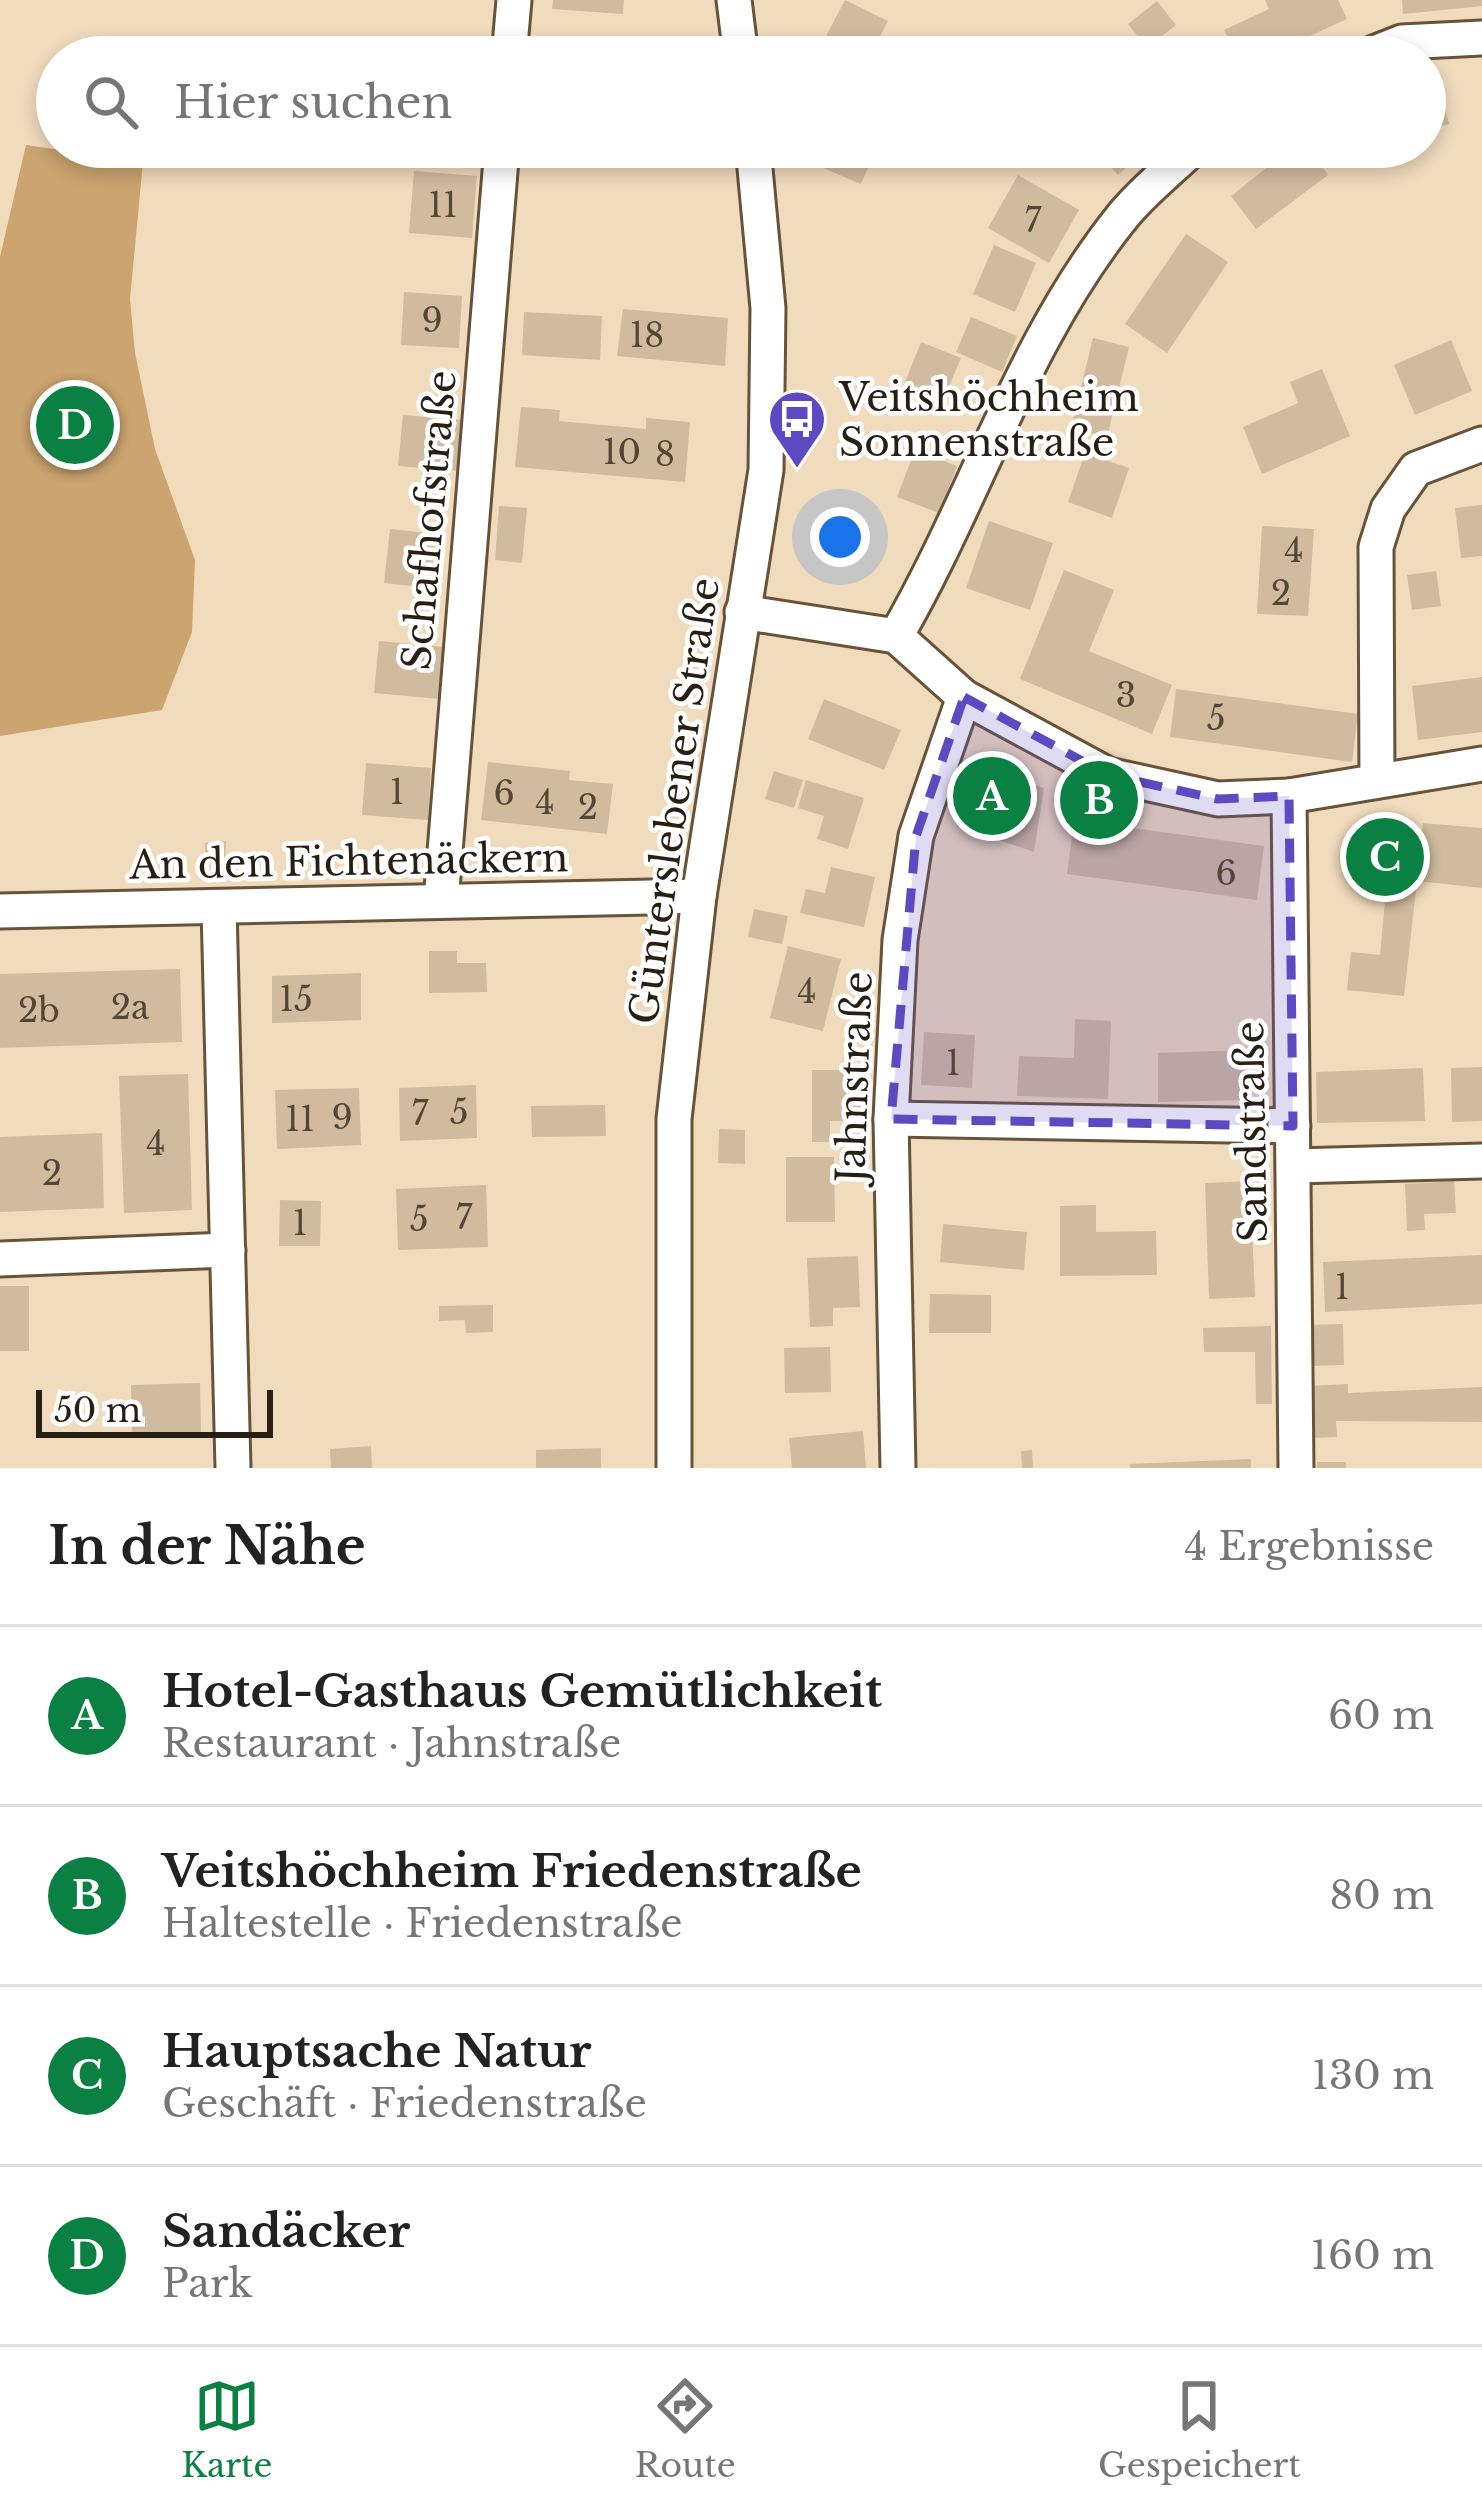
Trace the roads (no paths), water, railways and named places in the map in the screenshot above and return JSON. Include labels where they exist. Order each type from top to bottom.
[{"type":"street","points":[[511,36],[514,0]]},
{"type":"street","points":[[734,0],[738,36]]},
{"type":"street","points":[[1446,40],[1482,38]]},
{"type":"street","name":"Schafhofstraße","points":[[442,901],[500,168]]},
{"type":"street","name":"Günterslebener Straße","points":[[674,1468],[674,1120],[699,896],[766,470],[767,308],[755,168]]},
{"type":"street","points":[[896,636],[930,577],[1056,312],[1123,215],[1172,168]]},
{"type":"street","points":[[1377,781],[1376,547],[1388,509],[1416,469],[1482,444]]},
{"type":"street","points":[[742,612],[896,636],[964,697],[1108,775],[1218,799],[1289,796],[1482,764]]},
{"type":"street","name":"Jahnstraße","points":[[898,1468],[891,1119],[900,940],[916,836],[964,697]]},
{"type":"street","name":"Sandstraße","points":[[1289,796],[1296,1468]]},
{"type":"street","name":"An den Fichtenäckern","points":[[0,911],[699,896]]},
{"type":"street","points":[[219,907],[233,1468]]},
{"type":"street","points":[[891,1119],[1293,1126]]},
{"type":"street","points":[[1294,1166],[1482,1161]]},
{"type":"street","points":[[0,1259],[228,1250]]},
{"type":"place","name":"Sandäcker","points":[[75,425]]},
{"type":"place","name":"Veitshöchheim Sonnenstraße","points":[[797,470]]},
{"type":"place","name":"Hotel-Gasthaus Gemütlichkeit","points":[[992,796]]},
{"type":"place","name":"Veitshöchheim Friedenstraße","points":[[1099,800]]},
{"type":"place","name":"Hauptsache Natur","points":[[1385,857]]}]
